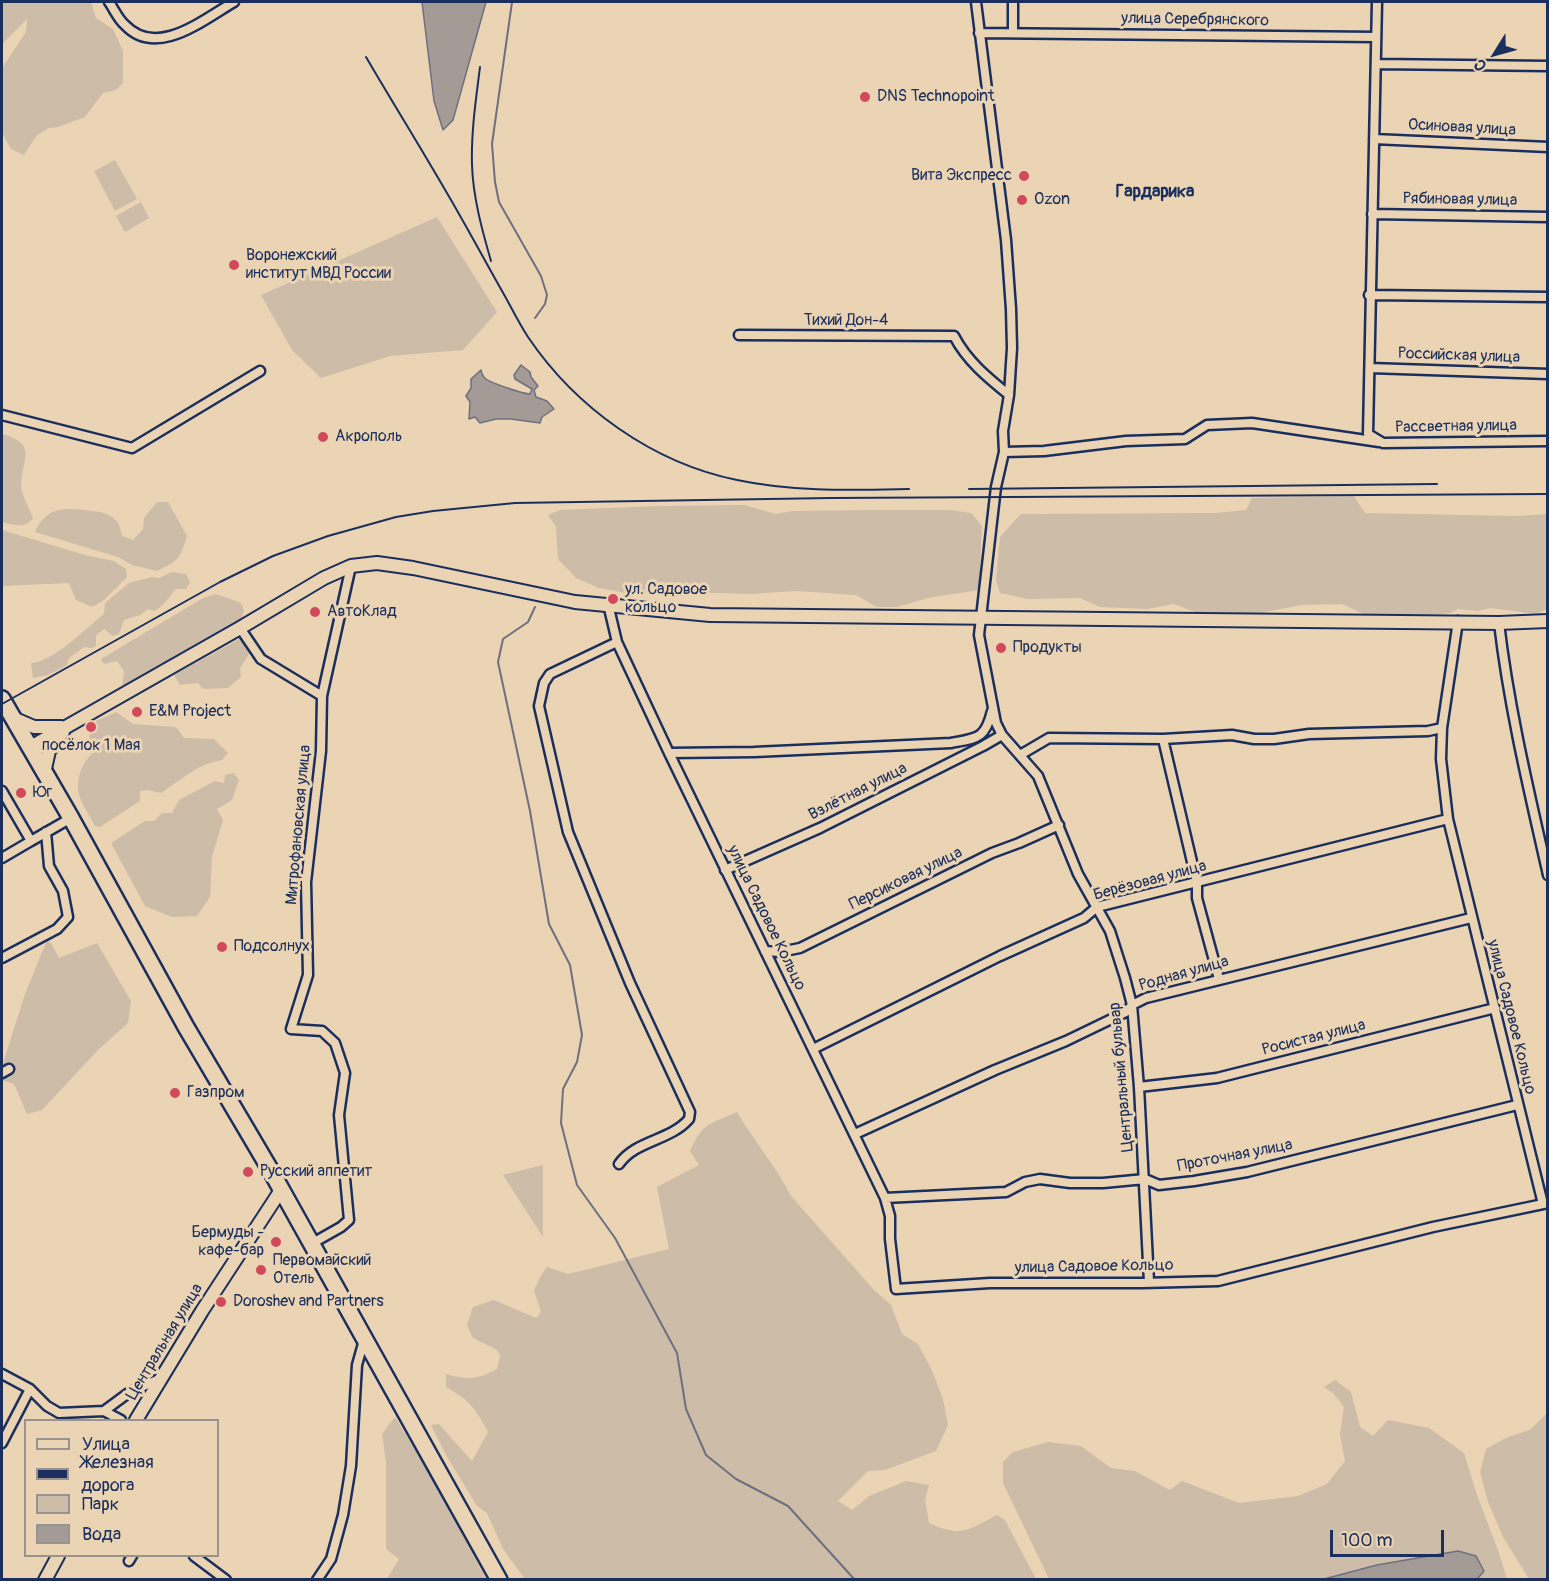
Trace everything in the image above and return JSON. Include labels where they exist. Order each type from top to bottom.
[{"type":"highway","points":[[2,699],[71,818],[186,1027],[437,1465],[499,1580]]},
{"type":"highway","points":[[437,1465],[511,1580]]},
{"type":"street","points":[[109,2],[123,24],[134,34],[145,38],[165,39],[180,33],[234,2]]},
{"type":"street","name":"Центральный бульвар","points":[[976,2],[1006,240],[1012,348],[1003,431],[1005,452],[996,487],[979,635],[996,723],[1002,735],[1038,776],[1078,874],[1110,931],[1132,1005],[1145,1179],[1149,1282]]},
{"type":"street","points":[[1013,2],[1013,32]]},
{"type":"street","points":[[1370,368],[1369,295],[1377,2]]},
{"type":"street","name":"улица Серебрянского","points":[[979,33],[1376,37]]},
{"type":"street","points":[[1377,64],[1548,66]]},
{"type":"street","name":"Осиновая улица","points":[[1374,139],[1548,147]]},
{"type":"street","name":"Рябиновая улица","points":[[1372,214],[1548,217]]},
{"type":"street","points":[[1369,295],[1548,297]]},
{"type":"street","name":"Тихий Дон-4","points":[[739,335],[954,336],[961,350],[1008,395]]},
{"type":"street","name":"Российская улица","points":[[1370,368],[1548,374]]},
{"type":"street","name":"Рассветная улица","points":[[1370,368],[1368,434],[1383,442],[1548,441]]},
{"type":"street","points":[[2,415],[132,448],[260,370]]},
{"type":"street","points":[[1005,452],[1044,451],[1126,441],[1185,439],[1207,425],[1252,423],[1383,442]]},
{"type":"street","points":[[29,748],[324,578],[351,566],[376,563],[413,568],[575,602],[710,615],[1499,623],[1548,621]]},
{"type":"street","name":"Митрофановская улица","points":[[311,1244],[349,1220],[339,1115],[345,1073],[335,1043],[322,1031],[291,1029],[308,975],[306,882],[321,751],[322,696],[351,566]]},
{"type":"street","name":"улица Садовое Кольцо","points":[[608,604],[617,642],[885,1198],[890,1216],[890,1239],[896,1289],[990,1283],[1218,1281],[1433,1227],[1545,1203],[1517,1105],[1448,819],[1441,759],[1442,728],[1458,621]]},
{"type":"street","points":[[1499,623],[1505,676],[1520,755],[1548,875]]},
{"type":"street","points":[[240,628],[261,659],[322,696]]},
{"type":"street","points":[[617,642],[550,674],[544,683],[539,706],[568,832],[630,983],[690,1112],[689,1119],[681,1128],[638,1147],[626,1155],[620,1164]]},
{"type":"street","points":[[669,753],[754,752],[951,743],[976,738],[984,733],[993,707]]},
{"type":"street","points":[[13,718],[43,728],[68,726]]},
{"type":"street","points":[[44,773],[47,757],[53,744],[68,726]]},
{"type":"street","points":[[1020,755],[1049,738],[1162,739],[1232,735],[1254,739],[1275,739],[1309,734],[1428,731],[1442,728]]},
{"type":"street","name":"Взлётная улица","points":[[725,870],[820,828],[1002,735]]},
{"type":"street","points":[[1162,739],[1197,883],[1197,898],[1219,980]]},
{"type":"street","points":[[2,791],[31,841]]},
{"type":"street","points":[[2,858],[71,818]]},
{"type":"street","name":"Берёзовая улица","points":[[813,1049],[1000,956],[1084,918],[1097,907],[1448,819]]},
{"type":"street","name":"Персиковая улица","points":[[765,951],[780,952],[800,948],[992,853],[1059,825]]},
{"type":"street","points":[[2,958],[57,929],[68,917],[63,891],[49,866],[46,832]]},
{"type":"street","name":"Родная улица","points":[[855,1134],[995,1070],[1066,1041],[1126,1012],[1132,1005],[1146,998],[1471,918]]},
{"type":"street","name":"Росистая улица","points":[[1139,1087],[1217,1078],[1495,1008]]},
{"type":"street","name":"Проточная улица","points":[[885,1198],[1005,1191],[1025,1182],[1040,1179],[1070,1183],[1103,1183],[1145,1179],[1159,1185],[1194,1181],[1248,1172],[1517,1105]]},
{"type":"street","name":"Центральная улица","points":[[137,1419],[202,1311],[281,1190]]},
{"type":"street","points":[[317,1580],[331,1559],[343,1515],[351,1466],[357,1365],[364,1339]]},
{"type":"street","points":[[2,1374],[30,1389],[46,1406],[59,1413],[104,1411],[119,1419]]},
{"type":"street","points":[[104,1411],[127,1394],[164,1376]]},
{"type":"street","points":[[2,1443],[30,1389]]},
{"type":"street","points":[[45,1580],[57,1557]]},
{"type":"street","points":[[195,1557],[226,1580]]},
{"type":"green space","points":[[2,2],[91,2],[96,18],[113,29],[123,51],[123,83],[116,90],[103,93],[85,117],[49,128],[37,135],[24,155],[11,149],[2,132],[2,68],[26,32],[27,19],[2,44]]},
{"type":"green space","points":[[115,160],[137,199],[115,211],[94,171]]},
{"type":"green space","points":[[141,202],[149,218],[125,232],[116,216]]},
{"type":"green space","points":[[437,217],[497,312],[463,350],[390,356],[321,378],[292,350],[261,295]]},
{"type":"green space","points":[[2,434],[14,438],[25,449],[22,491],[33,518],[23,525],[2,522]]},
{"type":"green space","points":[[1354,496],[1365,513],[1517,516],[1547,514],[1547,609],[1536,614],[1490,608],[1478,611],[1458,609],[1450,613],[1432,615],[1366,615],[1342,604],[1302,605],[1254,614],[1200,614],[1174,604],[1147,609],[1100,607],[1080,598],[1028,599],[1000,593],[996,580],[1000,537],[1021,514],[1216,513],[1246,510],[1252,498]]},
{"type":"green space","points":[[157,502],[168,502],[187,536],[177,558],[170,565],[157,571],[132,565],[118,557],[35,532],[45,517],[59,510],[74,509],[99,512],[110,516],[118,523],[122,536],[133,540],[143,529],[144,518]]},
{"type":"green space","points":[[744,505],[776,514],[792,511],[867,510],[950,510],[971,513],[982,526],[979,590],[928,598],[897,607],[877,607],[856,595],[796,591],[751,594],[682,592],[632,594],[599,588],[576,578],[558,559],[556,527],[548,515],[560,510]]},
{"type":"green space","points":[[2,530],[85,555],[114,561],[126,569],[127,577],[104,600],[92,607],[76,600],[69,583],[2,586]]},
{"type":"green space","points":[[172,572],[186,574],[190,582],[186,589],[176,589],[155,611],[148,609],[140,615],[124,620],[119,634],[113,636],[104,629],[96,635],[96,646],[84,647],[69,658],[67,665],[48,675],[33,678],[31,663],[49,657],[79,635],[104,614],[105,603],[129,583],[152,577],[159,578]]},
{"type":"green space","points":[[216,594],[241,603],[244,610],[241,620],[122,690],[124,671],[117,661],[104,664],[101,659],[203,598]]},
{"type":"green space","points":[[241,638],[251,651],[240,668],[241,677],[228,688],[203,689],[198,683],[180,685],[174,675]]},
{"type":"green space","points":[[116,712],[133,724],[176,727],[184,738],[214,739],[228,753],[222,760],[197,769],[161,793],[140,791],[140,801],[100,827],[95,826],[79,794],[80,771],[98,748],[89,744],[90,727],[96,721]]},
{"type":"green space","points":[[234,773],[239,780],[232,800],[217,809],[223,820],[212,857],[210,897],[197,916],[172,917],[145,906],[111,843],[145,821],[154,821],[162,813],[172,813],[179,800],[215,781],[224,783],[225,775]]},
{"type":"green space","points":[[47,940],[59,958],[97,943],[131,1001],[128,1023],[98,1050],[42,1110],[27,1114],[14,1084],[2,1080],[2,1066],[25,994]]},
{"type":"green space","points":[[737,1112],[779,1174],[791,1196],[874,1290],[891,1305],[902,1334],[918,1344],[943,1399],[948,1425],[936,1451],[885,1470],[868,1471],[838,1501],[852,1510],[869,1496],[906,1481],[929,1485],[925,1500],[929,1523],[957,1531],[971,1528],[997,1515],[1005,1520],[1036,1579],[525,1579],[503,1549],[487,1513],[477,1506],[431,1425],[439,1424],[472,1461],[488,1432],[471,1405],[446,1387],[446,1374],[472,1378],[497,1369],[500,1356],[497,1350],[473,1338],[467,1325],[473,1307],[494,1300],[536,1318],[541,1312],[534,1291],[547,1267],[568,1274],[669,1249],[657,1187],[699,1165],[690,1151],[699,1134],[713,1122]]},
{"type":"green space","points":[[543,1165],[543,1237],[503,1175]]},
{"type":"green space","points":[[1335,1380],[1351,1392],[1360,1427],[1373,1436],[1388,1420],[1429,1428],[1464,1453],[1507,1579],[1477,1579],[1484,1571],[1458,1551],[1377,1565],[1324,1579],[1049,1579],[1003,1483],[1003,1462],[1013,1452],[1048,1442],[1081,1446],[1111,1468],[1135,1471],[1170,1490],[1182,1481],[1239,1503],[1298,1496],[1327,1484],[1345,1461],[1340,1434],[1344,1407],[1334,1394],[1324,1387]]},
{"type":"green space","points":[[1547,1413],[1547,1579],[1529,1579],[1503,1537],[1488,1502],[1480,1472],[1486,1449],[1508,1437],[1530,1430]]},
{"type":"green space","points":[[395,1417],[419,1456],[486,1579],[387,1579],[399,1559],[386,1549],[386,1462],[382,1434]]},
{"type":"water","points":[[422,2],[486,2],[453,120],[443,130],[434,101]]},
{"type":"water","points":[[521,365],[530,372],[538,386],[534,390],[536,397],[547,401],[554,409],[542,417],[540,423],[496,419],[480,423],[475,417],[469,419],[470,402],[466,396],[471,388],[471,379],[481,370],[483,377],[489,381],[530,394],[532,389],[515,379],[514,375]]},
{"type":"water","points":[[1458,1551],[1476,1556],[1484,1571],[1477,1579],[1324,1579],[1377,1565]]},
{"type":"waterway","points":[[512,2],[492,144],[499,202],[541,276],[547,295],[545,304],[535,318]]},
{"type":"waterway","points":[[535,607],[528,622],[503,639],[498,662],[530,811],[549,924],[570,965],[582,1035],[577,1062],[563,1089],[561,1123],[577,1185],[615,1238],[677,1353],[686,1409],[706,1455],[736,1479],[788,1506],[855,1580]]},
{"type":"railway","points":[[366,57],[448,194],[528,337],[547,363],[593,409],[619,429],[647,446],[706,472],[737,480],[779,487],[844,490],[909,489]]},
{"type":"railway","points":[[480,67],[473,128],[472,165],[476,201],[491,261]]},
{"type":"railway","points":[[969,489],[1437,484]]},
{"type":"railway","points":[[2,704],[220,582],[273,556],[328,536],[396,517],[433,511],[515,503],[831,498],[1548,494]]},
{"type":"place","name":"DNS Technopoint","points":[[865,97]]},
{"type":"place","name":"Вита Экспресс","points":[[1024,176]]},
{"type":"place","name":"Ozon","points":[[1022,200]]},
{"type":"place","name":"Воронежский институт МВД России","points":[[234,265]]},
{"type":"place","name":"Акрополь","points":[[323,437]]},
{"type":"place","name":"ул. Садовое кольцо","points":[[613,599]]},
{"type":"place","name":"АвтоКлад","points":[[315,612]]},
{"type":"place","name":"Продукты","points":[[1001,648]]},
{"type":"place","name":"E&M Project","points":[[137,712]]},
{"type":"place","name":"посёлок 1 Мая","points":[[91,727]]},
{"type":"place","name":"Юг","points":[[21,793]]},
{"type":"place","name":"Подсолнух","points":[[222,947]]},
{"type":"place","name":"Газпром","points":[[175,1093]]},
{"type":"place","name":"Русский аппетит","points":[[248,1172]]},
{"type":"place","name":"Бермуды - кафе-бар","points":[[276,1242]]},
{"type":"place","name":"Первомайский Отель","points":[[261,1270]]},
{"type":"place","name":"Doroshev and Partners","points":[[221,1302]]},
{"type":"district","name":"Гардарика","points":[[1155,192]]}]
